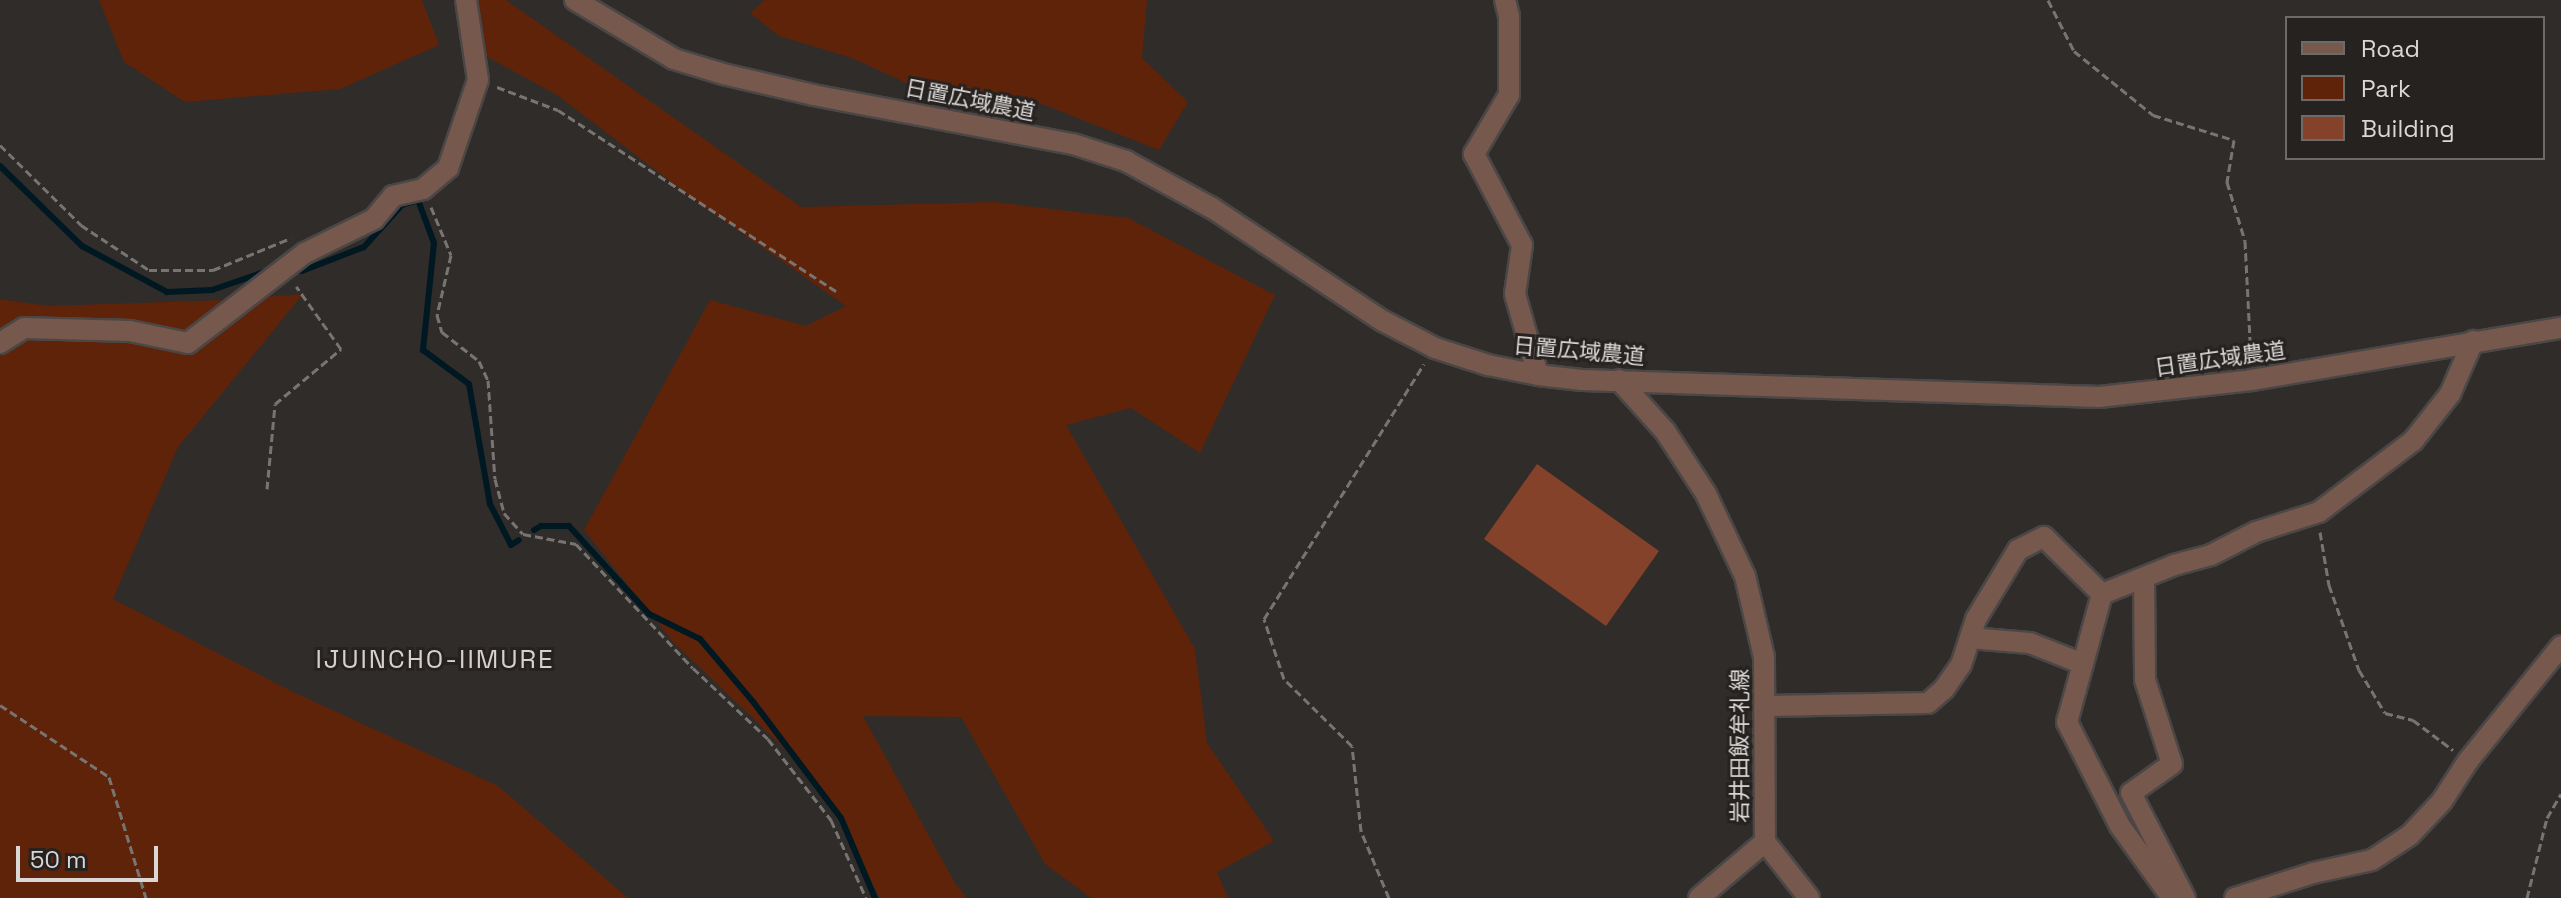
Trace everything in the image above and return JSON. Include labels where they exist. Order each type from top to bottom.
[{"type":"street","points":[[0,343],[24,328],[130,331],[188,343],[305,253],[374,219],[393,196],[423,189],[448,168],[478,80],[466,0]]},
{"type":"street","name":"日置広域農道","points":[[575,0],[674,59],[723,74],[813,95],[1073,144],[1126,161],[1212,208],[1383,321],[1435,348],[1488,365],[1538,375],[2099,397],[2252,380],[2561,328]]},
{"type":"street","points":[[1505,0],[1509,16],[1509,95],[1474,154],[1522,245],[1515,294],[1538,375]]},
{"type":"street","points":[[2102,594],[2211,555],[2256,532],[2319,512],[2413,441],[2450,394],[2473,341]]},
{"type":"street","name":"岩井田飯牟礼線","points":[[1619,380],[1665,431],[1725,531],[1745,576],[1764,657],[1767,706],[1765,842],[1809,898]]},
{"type":"street","points":[[1767,706],[1928,703],[1944,689],[1961,665],[1976,619],[2018,550],[2044,537],[2102,594]]},
{"type":"street","points":[[2144,578],[2145,680],[2172,764],[2131,793],[2185,898]]},
{"type":"street","points":[[2102,594],[2067,722],[2120,826],[2172,898]]},
{"type":"street","points":[[1970,638],[2030,643],[2083,664]]},
{"type":"street","points":[[2235,898],[2313,873],[2372,860],[2410,835],[2442,801],[2468,761],[2561,646]]},
{"type":"street","points":[[1699,898],[1765,842]]},
{"type":"path","points":[[2048,0],[2074,51],[2153,115],[2234,140],[2227,182],[2245,241],[2252,380]]},
{"type":"path","points":[[478,80],[558,110],[836,291]]},
{"type":"path","points":[[0,145],[81,225],[149,270],[213,270],[296,236]]},
{"type":"path","points":[[423,189],[451,255],[437,315],[442,332],[479,361],[488,380],[495,479],[504,513],[523,534],[576,544],[693,668],[768,739],[831,820],[866,898]]},
{"type":"path","points":[[267,489],[275,404],[341,349],[284,270]]},
{"type":"path","points":[[1389,898],[1361,831],[1352,746],[1284,679],[1264,619],[1435,348]]},
{"type":"path","points":[[2319,512],[2329,585],[2359,670],[2385,713],[2413,720],[2468,761]]},
{"type":"path","points":[[0,705],[109,777],[146,898]]},
{"type":"path","points":[[2527,898],[2547,818],[2561,794]]},
{"type":"green space","points":[[99,0],[422,0],[439,45],[340,89],[185,102],[124,62]]},
{"type":"green space","points":[[473,0],[506,0],[801,207],[994,202],[1128,218],[1275,295],[1200,453],[1131,408],[1066,425],[1195,649],[1207,743],[1274,841],[1217,872],[1228,898],[1091,898],[1045,864],[961,717],[863,716],[956,885],[967,898],[880,898],[838,817],[783,747],[673,642],[584,530],[710,300],[806,326],[846,306],[692,198],[557,95],[480,53]]},
{"type":"green space","points":[[765,0],[1147,0],[1142,58],[1188,102],[1159,150],[1019,95],[937,97],[852,58],[779,36],[750,13]]},
{"type":"green space","points":[[303,294],[178,447],[113,599],[293,692],[498,786],[628,898],[0,898],[0,299],[47,306]]},
{"type":"building","points":[[1537,464],[1659,551],[1606,626],[1484,539]]},
{"type":"waterway","points":[[0,166],[82,246],[167,292],[212,290],[270,270]]},
{"type":"waterway","points":[[293,270],[302,271],[364,247],[402,205],[418,200],[434,243],[423,350],[469,384],[490,504],[511,545],[519,540]]},
{"type":"waterway","points":[[534,530],[541,526],[569,526],[649,614],[700,639],[754,703],[841,818],[875,898]]},
{"type":"district","name":"IJUINCHO-IIMURE","points":[[435,660]]}]
